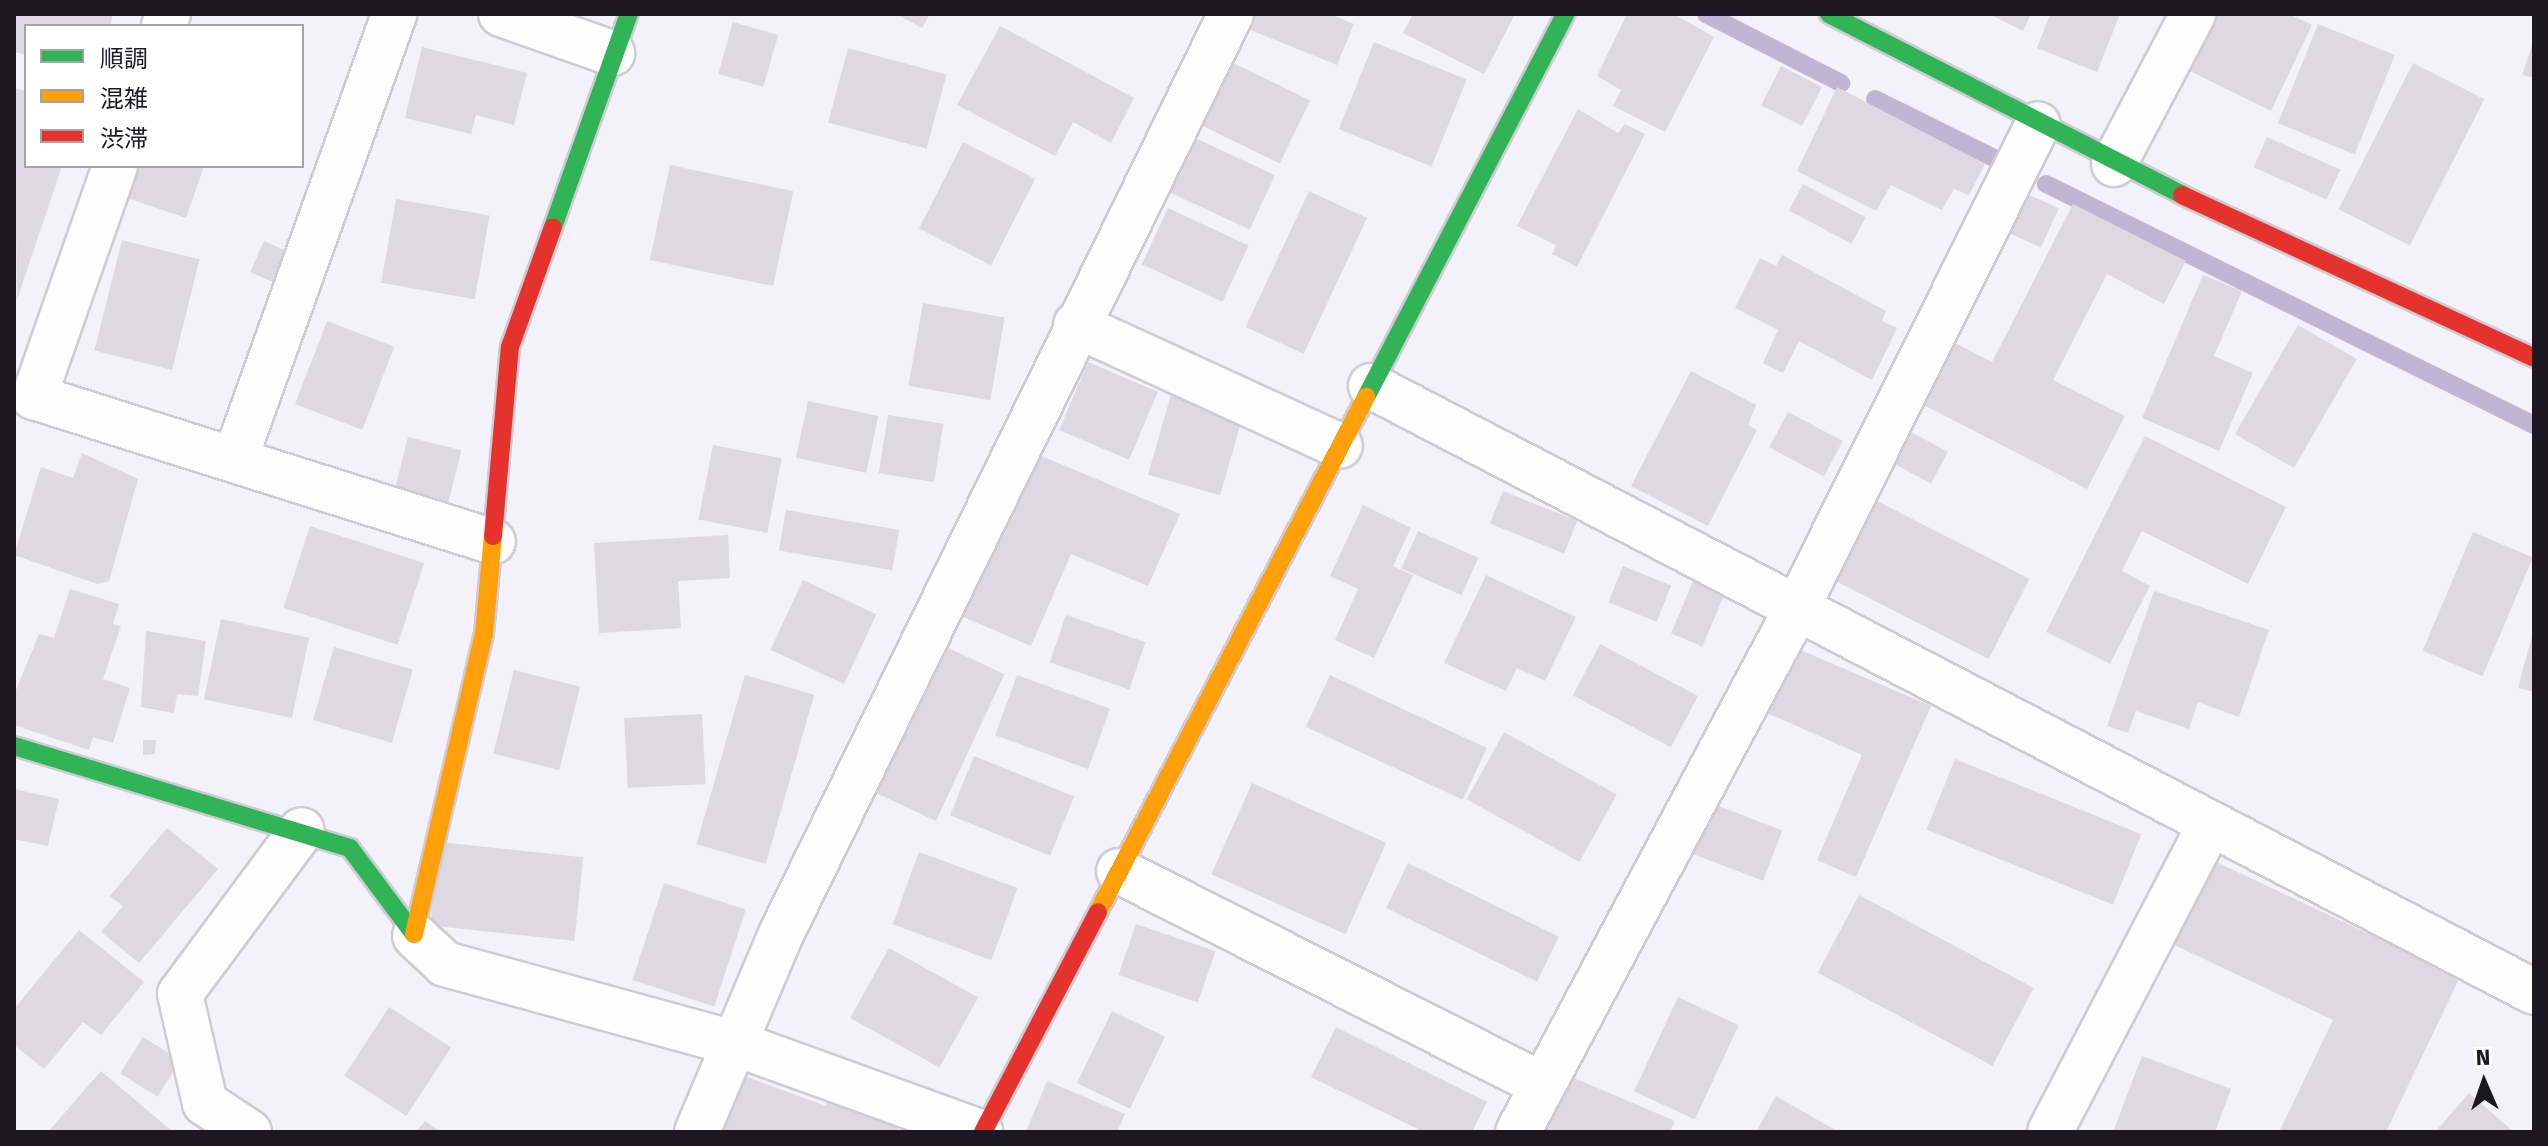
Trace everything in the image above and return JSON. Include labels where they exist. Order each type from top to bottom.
[{"type":"street","points":[[235,459],[394,14]]},
{"type":"street","points":[[415,936],[484,634],[510,347],[620,33],[501,14]]},
{"type":"street","points":[[697,1132],[734,1043],[1076,325],[1231,14]]},
{"type":"street","points":[[14,746],[302,830],[350,848],[415,936],[445,964],[734,1043],[981,1132],[1565,14]]},
{"type":"street","points":[[1829,14],[2114,164],[2534,358]]},
{"type":"street","points":[[2114,164],[2193,14]]},
{"type":"street","points":[[1518,1132],[1798,606],[2038,124]]},
{"type":"street","points":[[114,168],[34,397],[493,542]]},
{"type":"street","points":[[1076,325],[1340,446]]},
{"type":"street","points":[[1371,386],[2534,992]]},
{"type":"street","points":[[2050,1132],[2210,825]]},
{"type":"street","points":[[249,1132],[205,1103],[180,994],[302,830]]},
{"type":"street","points":[[1119,871],[1542,1085]]},
{"type":"building","points":[[14,14],[113,14],[110,24],[24,24],[24,54],[14,52]]},
{"type":"building","points":[[896,14],[930,14],[922,28]]},
{"type":"building","points":[[1237,14],[1330,14],[1354,24],[1337,65],[1233,23]]},
{"type":"building","points":[[1413,14],[1515,14],[1484,74],[1403,33]]},
{"type":"building","points":[[1627,14],[1674,14],[1714,37],[1665,132],[1613,106],[1621,90],[1597,76]]},
{"type":"building","points":[[1989,14],[2031,14],[2023,31]]},
{"type":"building","points":[[2050,14],[2120,14],[2097,72],[2037,48]]},
{"type":"building","points":[[2214,14],[2289,14],[2312,25],[2271,111],[2188,70]]},
{"type":"building","points":[[733,22],[778,35],[763,87],[718,74]]},
{"type":"building","points":[[2318,24],[2395,55],[2355,154],[2278,123]]},
{"type":"building","points":[[1000,26],[1134,98],[1111,143],[1073,122],[1055,156],[957,105]]},
{"type":"building","points":[[2534,39],[2534,78],[2522,75]]},
{"type":"building","points":[[1374,42],[1467,79],[1432,167],[1339,129]]},
{"type":"building","points":[[422,47],[527,73],[514,125],[476,115],[471,134],[405,118]]},
{"type":"building","points":[[848,48],[947,74],[927,149],[828,122]]},
{"type":"building","points":[[1215,54],[1310,100],[1280,163],[1184,117]]},
{"type":"building","points":[[2413,63],[2484,99],[2410,245],[2339,209]]},
{"type":"building","points":[[1781,66],[1822,87],[1802,126],[1761,105]]},
{"type":"building","points":[[1837,87],[1985,164],[1969,195],[1954,189],[1942,210],[1891,185],[1876,211],[1797,171]]},
{"type":"building","points":[[14,88],[24,90],[24,168],[61,168],[17,300]]},
{"type":"building","points":[[1578,109],[1618,133],[1625,124],[1645,134],[1577,267],[1552,254],[1556,245],[1517,226]]},
{"type":"building","points":[[1178,130],[1275,175],[1250,230],[1153,184]]},
{"type":"building","points":[[2267,137],[2340,170],[2327,200],[2254,167]]},
{"type":"building","points":[[963,142],[1035,179],[991,265],[919,228]]},
{"type":"building","points":[[670,165],[793,191],[773,286],[650,260]]},
{"type":"building","points":[[127,168],[203,168],[186,218],[118,195]]},
{"type":"building","points":[[1803,184],[1866,217],[1852,244],[1789,210]]},
{"type":"building","points":[[2019,190],[2059,209],[2041,248],[2001,229]]},
{"type":"building","points":[[1309,191],[1367,218],[1304,354],[1246,327]]},
{"type":"building","points":[[396,199],[490,215],[475,299],[381,283]]},
{"type":"building","points":[[2073,204],[2186,261],[2164,304],[2107,274],[2053,380],[2125,416],[2087,489],[1918,402],[1949,340],[1992,362]]},
{"type":"building","points":[[1168,208],[1249,246],[1222,302],[1142,264]]},
{"type":"building","points":[[122,240],[200,259],[172,370],[94,351]]},
{"type":"building","points":[[264,241],[289,252],[275,283],[250,272]]},
{"type":"building","points":[[1782,255],[1886,311],[1882,321],[1897,328],[1872,380],[1799,341],[1783,373],[1763,363],[1778,330],[1735,308],[1760,258],[1776,266]]},
{"type":"building","points":[[2203,275],[2242,291],[2214,356],[2253,373],[2219,451],[2142,418]]},
{"type":"building","points":[[923,303],[1005,317],[990,400],[908,386]]},
{"type":"building","points":[[327,321],[394,347],[362,430],[295,404]]},
{"type":"building","points":[[2298,325],[2357,359],[2294,468],[2235,434]]},
{"type":"building","points":[[1088,362],[1158,392],[1129,460],[1059,430]]},
{"type":"building","points":[[1691,371],[1756,405],[1748,425],[1757,430],[1708,526],[1631,486]]},
{"type":"building","points":[[1172,391],[1244,412],[1220,495],[1148,475]]},
{"type":"building","points":[[808,401],[878,416],[866,473],[796,458]]},
{"type":"building","points":[[1788,412],[1843,441],[1824,476],[1769,447]]},
{"type":"building","points":[[888,415],[943,424],[934,482],[879,473]]},
{"type":"building","points":[[1909,431],[1948,452],[1931,483],[1892,463]]},
{"type":"building","points":[[2145,436],[2286,507],[2248,584],[2142,531],[2122,571],[2150,586],[2110,664],[2046,632]]},
{"type":"building","points":[[408,437],[461,450],[447,509],[393,496]]},
{"type":"building","points":[[713,445],[782,458],[767,533],[698,520]]},
{"type":"building","points":[[1032,452],[1180,514],[1148,586],[1071,554],[1031,646],[961,616]]},
{"type":"building","points":[[82,453],[138,479],[109,581],[97,584],[14,555],[41,467],[73,478]]},
{"type":"building","points":[[1503,491],[1577,521],[1564,553],[1490,523]]},
{"type":"building","points":[[1871,498],[2030,579],[1989,659],[1830,578]]},
{"type":"building","points":[[1363,505],[1411,528],[1393,566],[1413,575],[1374,658],[1335,640],[1358,589],[1330,576]]},
{"type":"building","points":[[786,510],[899,530],[892,570],[779,550]]},
{"type":"building","points":[[310,526],[424,563],[398,645],[283,608]]},
{"type":"building","points":[[1418,531],[1478,558],[1462,595],[1401,568]]},
{"type":"building","points":[[2473,532],[2533,557],[2482,676],[2423,651]]},
{"type":"building","points":[[728,535],[730,578],[678,581],[681,628],[599,633],[594,543]]},
{"type":"building","points":[[1623,566],[1671,585],[1657,622],[1608,602]]},
{"type":"building","points":[[1486,575],[1576,617],[1545,681],[1517,668],[1506,691],[1444,663]]},
{"type":"building","points":[[1694,579],[1725,592],[1702,647],[1671,633]]},
{"type":"building","points":[[803,580],[876,614],[844,684],[770,650]]},
{"type":"building","points":[[70,589],[119,604],[113,624],[121,626],[103,679],[130,688],[113,743],[93,737],[89,750],[14,725],[14,695],[39,634],[54,638]]},
{"type":"building","points":[[2154,591],[2269,630],[2239,717],[2198,702],[2189,729],[2136,711],[2128,733],[2107,726]]},
{"type":"building","points":[[1066,615],[1145,642],[1129,690],[1050,662]]},
{"type":"building","points":[[221,619],[309,638],[292,718],[204,699]]},
{"type":"building","points":[[146,631],[206,641],[198,696],[177,694],[174,713],[141,707]]},
{"type":"building","points":[[2534,632],[2534,692],[2518,688]]},
{"type":"building","points":[[931,640],[1004,674],[936,821],[863,787]]},
{"type":"building","points":[[1600,644],[1698,696],[1671,747],[1573,695]]},
{"type":"building","points":[[334,647],[413,670],[392,743],[313,720]]},
{"type":"building","points":[[1796,648],[1931,706],[1856,877],[1817,860],[1862,755],[1767,713]]},
{"type":"building","points":[[514,670],[580,686],[559,770],[493,753]]},
{"type":"building","points":[[745,675],[814,695],[766,864],[696,844]]},
{"type":"building","points":[[1017,675],[1110,709],[1088,769],[995,735]]},
{"type":"building","points":[[1330,675],[1487,748],[1463,800],[1306,727]]},
{"type":"building","points":[[702,714],[706,784],[628,788],[624,718]]},
{"type":"building","points":[[1504,732],[1617,795],[1579,862],[1467,799]]},
{"type":"building","points":[[143,740],[156,740],[155,754],[143,755]]},
{"type":"building","points":[[974,756],[1074,796],[1050,856],[950,815]]},
{"type":"building","points":[[1955,759],[2141,834],[2113,905],[1927,829]]},
{"type":"building","points":[[1252,783],[1386,843],[1346,934],[1211,874]]},
{"type":"building","points":[[14,789],[59,799],[48,846],[14,839]]},
{"type":"building","points":[[1703,800],[1782,830],[1763,881],[1684,850]]},
{"type":"building","points":[[167,828],[218,869],[139,963],[101,932],[123,906],[110,896]]},
{"type":"building","points":[[439,842],[583,857],[574,941],[430,926]]},
{"type":"building","points":[[919,852],[1018,888],[991,960],[893,924]]},
{"type":"building","points":[[2208,858],[2460,977],[2386,1132],[2279,1132],[2333,1020],[2168,942]]},
{"type":"building","points":[[1408,863],[1559,937],[1537,982],[1386,908]]},
{"type":"building","points":[[664,883],[746,910],[714,1007],[632,980]]},
{"type":"building","points":[[1859,895],[2034,988],[1993,1066],[1818,973]]},
{"type":"building","points":[[1136,924],[1215,951],[1198,1002],[1118,975]]},
{"type":"building","points":[[79,930],[144,982],[101,1035],[83,1022],[44,1069],[14,1045],[14,1009]]},
{"type":"building","points":[[889,948],[978,997],[939,1067],[850,1018]]},
{"type":"building","points":[[1678,997],[1739,1025],[1695,1120],[1634,1091]]},
{"type":"building","points":[[389,1007],[451,1047],[406,1116],[344,1076]]},
{"type":"building","points":[[1112,1011],[1165,1037],[1130,1109],[1077,1083]]},
{"type":"building","points":[[1336,1027],[1487,1102],[1472,1132],[1424,1132],[1311,1077]]},
{"type":"building","points":[[143,1037],[180,1060],[158,1097],[120,1073]]},
{"type":"building","points":[[2142,1056],[2231,1089],[2215,1132],[2113,1132]]},
{"type":"building","points":[[101,1071],[173,1132],[48,1132]]},
{"type":"building","points":[[736,1073],[826,1106],[833,1084],[904,1110],[896,1132],[714,1132]]},
{"type":"building","points":[[1567,1075],[1675,1121],[1670,1132],[1543,1132]]},
{"type":"building","points":[[1047,1081],[1125,1114],[1117,1132],[1026,1132]]},
{"type":"building","points":[[2469,1093],[2514,1132],[2435,1132]]},
{"type":"building","points":[[1776,1096],[1839,1132],[1756,1132]]},
{"type":"building","points":[[425,1121],[440,1132],[416,1132]]},
{"type":"waterway","points":[[1706,14],[1841,83]]},
{"type":"waterway","points":[[1875,99],[1994,158]]},
{"type":"waterway","points":[[2046,184],[2534,425]]},
{"type":"traffic: fast","points":[[553,227],[629,14]]},
{"type":"traffic: fast","points":[[1366,397],[1565,14]]},
{"type":"traffic: fast","points":[[1829,14],[2182,195]]},
{"type":"traffic: fast","points":[[14,746],[350,848],[414,934]]},
{"type":"traffic: slow","points":[[1098,912],[1366,397]]},
{"type":"traffic: slow","points":[[414,934],[484,634],[493,536]]},
{"type":"traffic: jam","points":[[2182,195],[2534,358]]},
{"type":"traffic: jam","points":[[493,536],[510,347],[553,227]]},
{"type":"traffic: jam","points":[[983,1132],[1098,912]]}]
